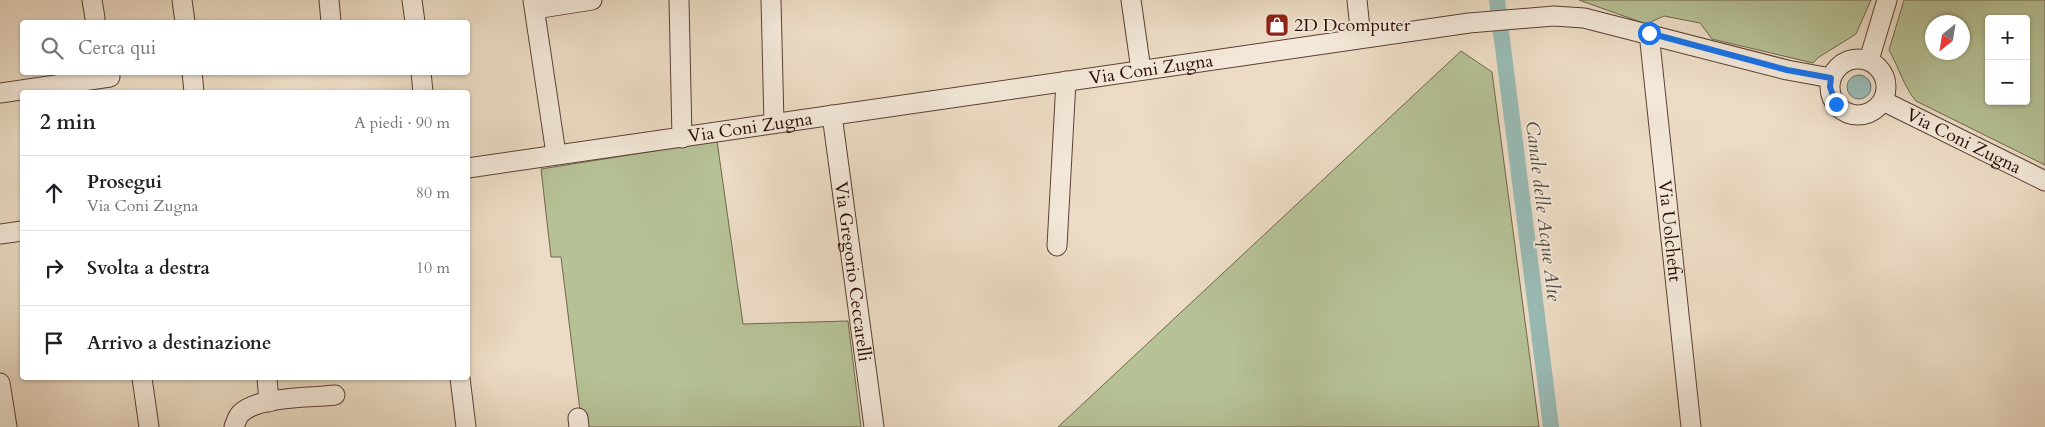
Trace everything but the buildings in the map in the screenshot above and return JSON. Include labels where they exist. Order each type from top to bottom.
[{"type":"street","points":[[182,0],[185,20]]},
{"type":"street","points":[[329,0],[331,20]]},
{"type":"street","points":[[412,0],[415,20]]},
{"type":"street","points":[[556,154],[534,4],[592,0]]},
{"type":"street","points":[[679,0],[682,138]]},
{"type":"street","points":[[771,0],[774,123]]},
{"type":"street","points":[[1131,0],[1141,70]]},
{"type":"street","points":[[1357,0],[1361,38]]},
{"type":"street","points":[[1869,60],[1886,0]]},
{"type":"street","name":"Via Coni Zugna","points":[[470,168],[1361,38],[1469,23],[1523,18],[1554,16],[1584,18],[1649,33],[1787,70],[1831,78]]},
{"type":"street","name":"Via Uolchefit","points":[[1649,33],[1692,427]]},
{"type":"street","points":[[1860,58],[1869,60],[1883,73],[1887,92],[1883,102],[1869,113],[1851,114],[1843,111],[1831,96],[1831,78],[1842,63],[1860,58]]},
{"type":"street","points":[[192,75],[194,90]]},
{"type":"street","points":[[421,75],[423,90]]},
{"type":"street","points":[[21,90],[110,77]]},
{"type":"street","points":[[1057,246],[1066,81]]},
{"type":"street","points":[[0,93],[20,90]]},
{"type":"street","name":"Via Coni Zugna","points":[[1883,102],[2045,181]]},
{"type":"street","name":"Via Gregorio Ceccarelli","points":[[832,115],[874,427]]},
{"type":"street","points":[[0,234],[20,231]]},
{"type":"street","points":[[142,380],[149,427]]},
{"type":"street","points":[[267,380],[269,402]]},
{"type":"street","points":[[460,380],[467,427]]},
{"type":"street","points":[[0,384],[7,427]]},
{"type":"street","points":[[234,427],[242,412],[269,402],[335,395]]},
{"type":"green space","points":[[1579,0],[1871,0],[1856,34],[1819,57],[1813,63],[1712,39],[1700,23],[1664,16],[1646,24]]},
{"type":"green space","points":[[1904,0],[2045,0],[2045,165],[1916,101],[1905,84],[1889,50]]},
{"type":"green space","points":[[1461,51],[1492,72],[1539,427],[1058,427]]},
{"type":"green space","points":[[717,141],[743,324],[848,321],[861,427],[582,427],[561,257],[551,257],[541,169]]},
{"type":"water","points":[[1859,75],[1864,76],[1870,82],[1870,92],[1864,98],[1859,99],[1854,98],[1848,92],[1847,87],[1848,82],[1854,76]]},
{"type":"waterway","name":"Canale delle Acque Alte","points":[[1497,0],[1551,427]]},
{"type":"place","name":"2D Dcomputer","points":[[1277,25]]},
{"type":"route","points":[[1649,33],[1787,70],[1831,78],[1831,96],[1836,104]]}]
